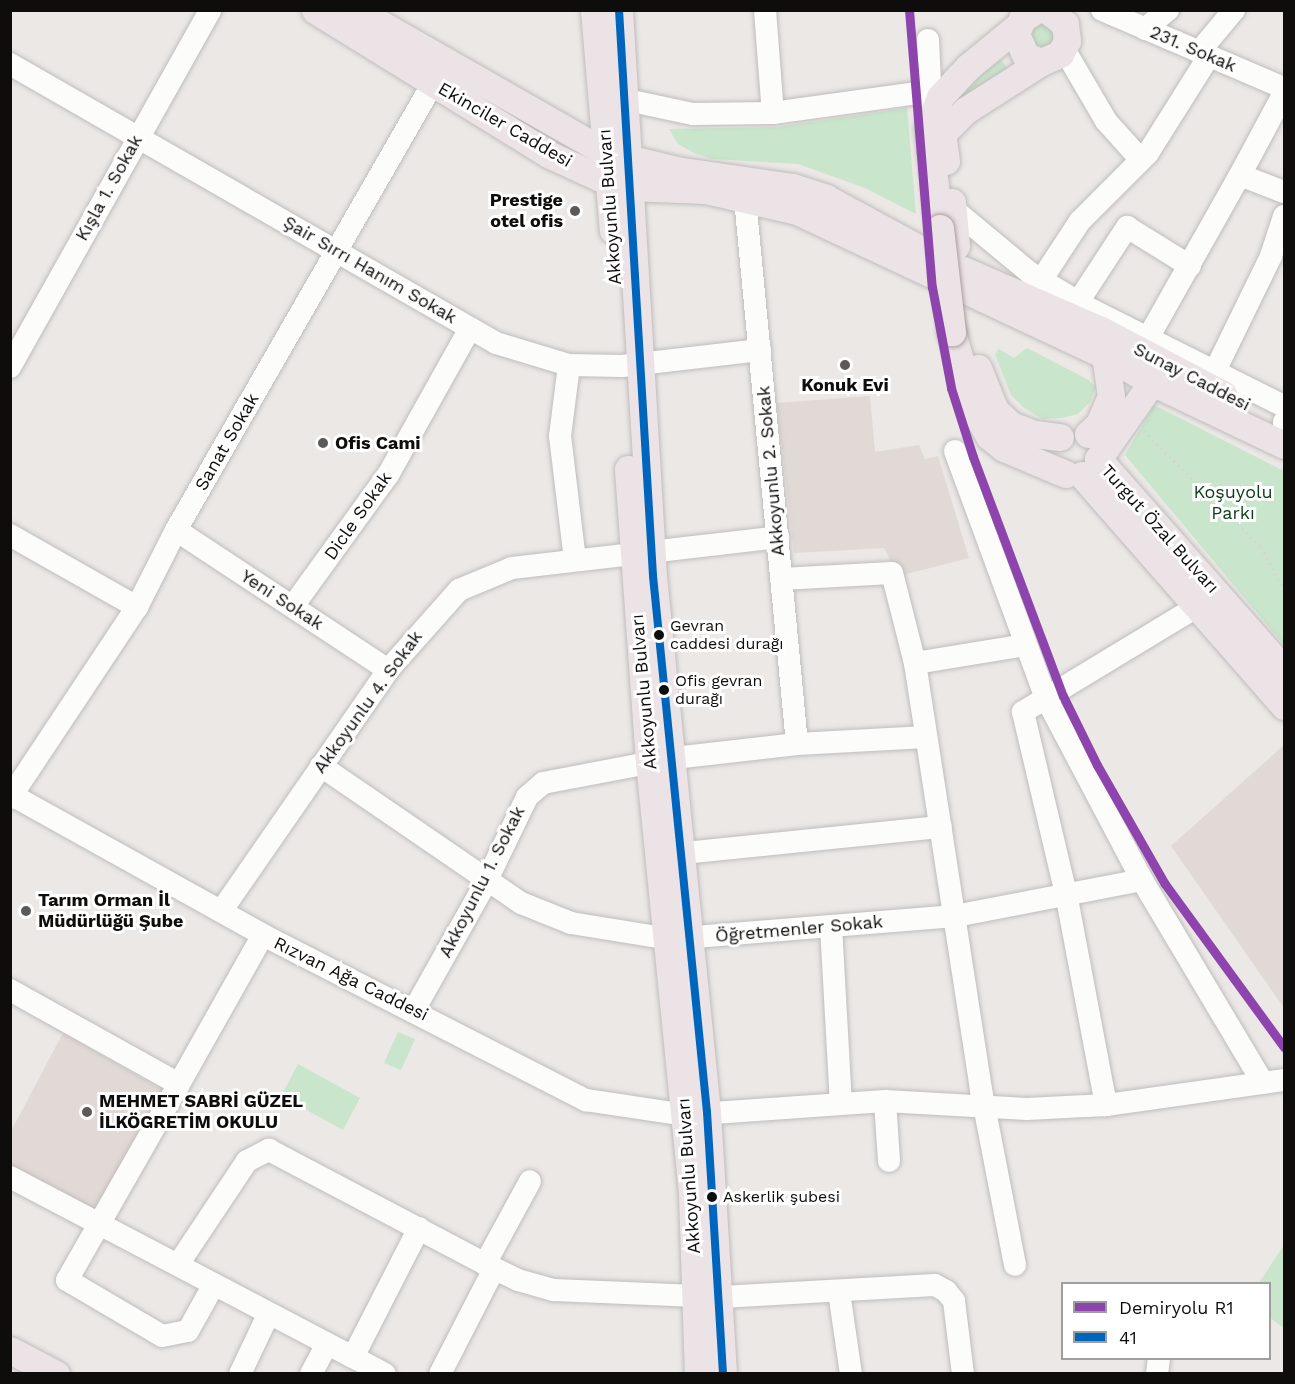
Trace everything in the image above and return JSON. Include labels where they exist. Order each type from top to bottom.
[{"type":"main road","name":"Ekinciler Caddesi","points":[[315,10],[548,154],[619,185],[706,190],[797,211],[911,254]]},
{"type":"main road","name":"Ekinciler Caddesi","points":[[356,10],[618,157],[792,187],[826,198],[911,254]]},
{"type":"main road","name":"Akkoyunlu Bulvarı","points":[[594,10],[618,157],[643,551],[661,760],[696,1114],[708,1296],[723,1374]]},
{"type":"main road","name":"Akkoyunlu Bulvarı","points":[[618,157],[627,100],[619,10]]},
{"type":"main road","points":[[1047,10],[1060,17],[1064,39]]},
{"type":"main road","points":[[1027,18],[1020,50],[1064,39]]},
{"type":"main road","points":[[1027,18],[947,90],[928,128],[950,227],[960,332],[974,409],[988,436],[1004,448],[1082,470]]},
{"type":"main road","points":[[935,114],[984,97],[1064,39]]},
{"type":"main road","points":[[911,254],[1103,343],[1111,396],[1100,424],[1088,434]]},
{"type":"main road","points":[[960,332],[995,410],[1011,425],[1035,434],[1060,436],[1074,430],[1088,434],[1097,445],[1082,470]]},
{"type":"main road","name":"Sunay Caddesi","points":[[1103,343],[1152,382],[1284,445]]},
{"type":"main road","name":"Sunay Caddesi","points":[[1103,343],[1284,423]]},
{"type":"main road","name":"Turgut Özal Bulvarı","points":[[1082,470],[1152,382]]},
{"type":"main road","points":[[1060,436],[1053,457],[1082,470]]},
{"type":"main road","name":"Turgut Özal Bulvarı","points":[[1082,470],[1284,706]]},
{"type":"main road","name":"Turgut Özal Bulvarı","points":[[1082,470],[1284,670]]},
{"type":"main road","name":"Akkoyunlu Bulvarı","points":[[661,760],[684,854],[680,938]]},
{"type":"main road","name":"Akkoyunlu Bulvarı","points":[[698,1374],[708,1296]]},
{"type":"main road","points":[[10,1350],[56,1374]]},
{"type":"street","name":"Kışla 1. Sokak","points":[[10,367],[210,10]]},
{"type":"street","points":[[765,10],[773,113]]},
{"type":"street","name":"231. Sokak","points":[[1102,10],[1284,88]]},
{"type":"street","points":[[1145,29],[1168,10]]},
{"type":"street","points":[[1042,279],[1080,221],[1141,160],[1204,54],[1234,10]]},
{"type":"street","points":[[1064,39],[1106,121],[1141,160]]},
{"type":"street","points":[[627,100],[693,114],[935,114],[928,40]]},
{"type":"street","name":"Şair Sırrı Hanım Sokak","points":[[10,64],[496,344],[569,365],[631,365],[760,350]]},
{"type":"street","name":"Sanat Sokak","points":[[11,796],[136,607],[176,530],[433,83]]},
{"type":"street","points":[[1148,338],[1284,93]]},
{"type":"street","points":[[1240,175],[1284,192]]},
{"type":"street","name":"Akkoyunlu 2. Sokak","points":[[745,199],[797,744]]},
{"type":"street","points":[[1215,371],[1271,256],[1284,216]]},
{"type":"street","points":[[950,227],[1078,302],[1284,406]]},
{"type":"street","points":[[1078,302],[1127,227],[1190,266]]},
{"type":"street","name":"Dicle Sokak","points":[[293,606],[388,475],[470,328]]},
{"type":"street","points":[[569,365],[560,436],[575,560]]},
{"type":"street","points":[[955,451],[1046,698],[1142,880],[1274,1082]]},
{"type":"street","name":"Yeni Sokak","points":[[176,530],[388,670]]},
{"type":"street","points":[[10,536],[136,607]]},
{"type":"street","name":"Akkoyunlu 4. Sokak","points":[[222,910],[388,670],[459,590],[512,568],[778,537]]},
{"type":"street","points":[[781,579],[892,573],[915,663],[985,1104],[1015,1265]]},
{"type":"street","points":[[1106,1105],[1066,894],[1023,712],[1198,606]]},
{"type":"street","points":[[915,663],[1025,645]]},
{"type":"street","name":"Akkoyunlu 1. Sokak","points":[[414,1010],[486,882],[527,797],[543,783],[661,760],[797,744],[926,737]]},
{"type":"street","name":"Öğretmenler Sokak","points":[[321,766],[486,882],[521,903],[572,923],[680,938],[955,916],[1142,880]]},
{"type":"street","name":"Rızvan Ağa Caddesi","points":[[11,796],[222,910],[263,935],[414,1010],[586,1100],[696,1114],[885,1101],[985,1104],[1027,1108],[1106,1105],[1274,1082]]},
{"type":"street","points":[[684,854],[941,827]]},
{"type":"street","points":[[831,926],[841,1103]]},
{"type":"street","points":[[213,1286],[188,1331],[162,1336],[67,1280],[263,935]]},
{"type":"street","points":[[10,990],[179,1084]]},
{"type":"street","points":[[885,1101],[889,1161]]},
{"type":"street","points":[[180,1263],[248,1161],[269,1150],[490,1266],[554,1290],[708,1296],[839,1292],[935,1285],[946,1291],[957,1315],[963,1374]]},
{"type":"street","points":[[10,1177],[180,1263],[213,1286],[385,1374]]},
{"type":"street","points":[[440,1374],[530,1181]]},
{"type":"street","points":[[353,1357],[419,1228]]},
{"type":"street","points":[[839,1292],[851,1374]]},
{"type":"street","points":[[240,1374],[268,1314]]},
{"type":"street","points":[[311,1374],[327,1344]]},
{"type":"path","points":[[1144,431],[1261,547],[1284,590]]},
{"type":"shaded area","points":[[870,396],[875,452],[919,445],[925,459],[938,456],[969,558],[899,576],[884,548],[794,553],[777,403]]},
{"type":"shaded area","points":[[1284,745],[1284,1008],[1171,846]]},
{"type":"shaded area","name":"MEHMET SABRİ GÜZEL İLKÖGRETİM OKULU","points":[[63,1033],[166,1092],[96,1211],[11,1165],[10,1133]]},
{"type":"green space","points":[[1043,23],[1051,27],[1055,35],[1051,43],[1043,47],[1035,43],[1031,35],[1035,27]]},
{"type":"green space","points":[[996,55],[1010,70],[946,107]]},
{"type":"green space","points":[[907,108],[916,214],[865,188],[798,164],[712,159],[694,153],[678,144],[669,129],[776,127]]},
{"type":"green space","points":[[1027,348],[1087,379],[1096,387],[1090,402],[1078,414],[1042,419],[1023,407],[1011,395],[995,354],[999,349],[1014,358]]},
{"type":"green space","name":"Koşuyolu Parkı","points":[[1154,405],[1284,471],[1284,645],[1125,455]]},
{"type":"green space","points":[[398,1032],[415,1039],[401,1070],[384,1063]]},
{"type":"green space","points":[[298,1064],[360,1098],[343,1130],[281,1096]]},
{"type":"green space","points":[[1284,1245],[1284,1328],[1271,1319],[1271,1282],[1260,1282]]},
{"type":"rail line","name":"R1","points":[[909,10],[932,287],[951,388],[973,457],[1063,696],[1097,765],[1165,884],[1284,1047]]},
{"type":"transit line","name":"41","points":[[619,10],[653,576],[707,1112],[723,1374]]},
{"type":"place","name":"Prestige otel ofis","points":[[575,211]]},
{"type":"place","name":"Konuk Evi","points":[[845,365]]},
{"type":"place","name":"Ofis Cami","points":[[323,443]]},
{"type":"place","name":"Gevran caddesi durağı","points":[[659,635]]},
{"type":"place","name":"Ofis gevran durağı","points":[[664,690]]},
{"type":"place","name":"Tarım Orman İl Müdürlüğü Şube","points":[[26,911]]},
{"type":"place","name":"MEHMET SABRİ GÜZEL İLKÖGRETİM OKULU","points":[[87,1112]]},
{"type":"place","name":"Askerlik şubesi","points":[[712,1197]]}]
